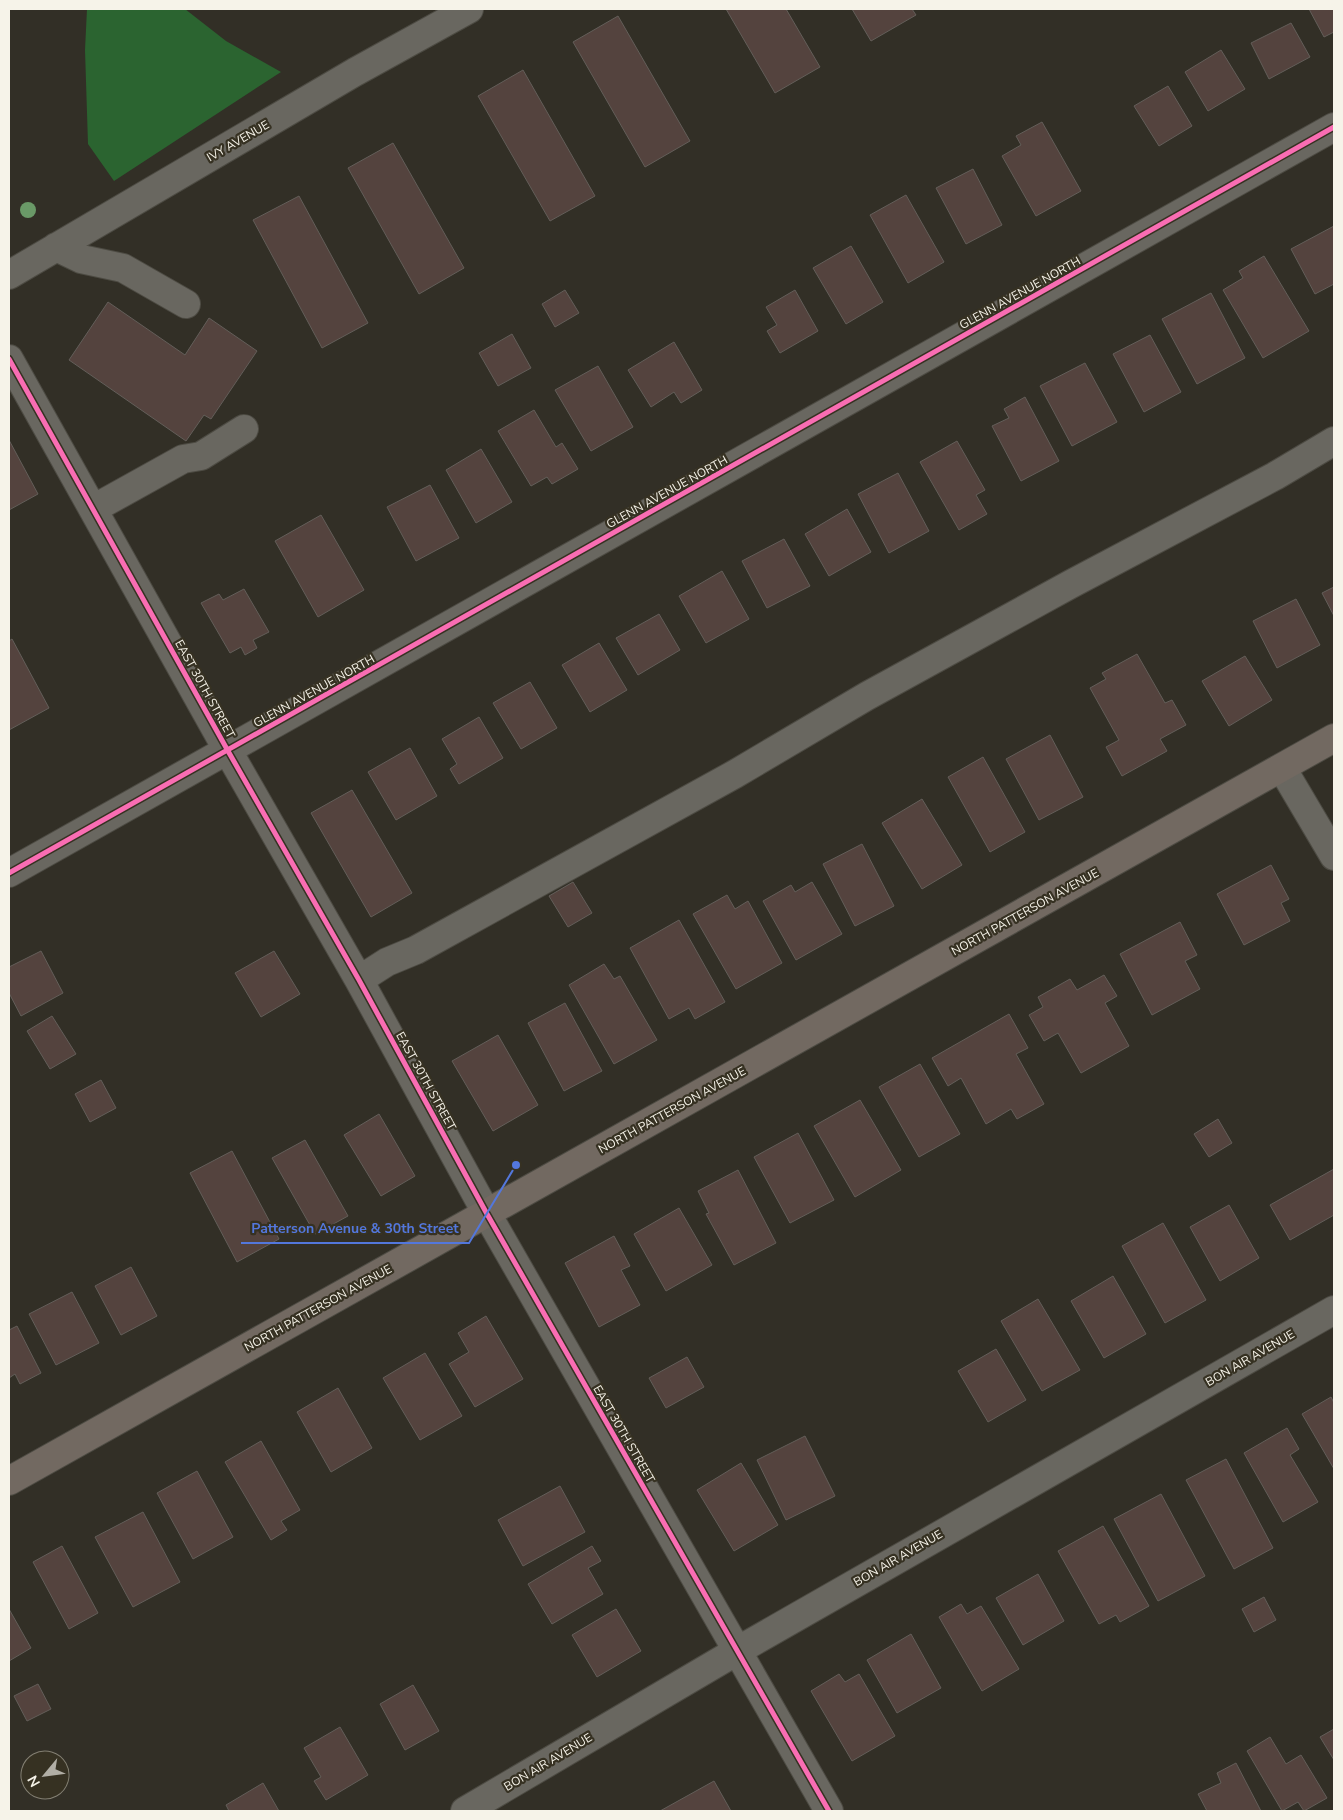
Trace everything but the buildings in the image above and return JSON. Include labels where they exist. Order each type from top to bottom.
[{"type":"main road","name":"NORTH PATTERSON AVENUE","points":[[9,1481],[1334,738]]},
{"type":"street","name":"IVY AVENUE","points":[[9,275],[354,72],[469,9]]},
{"type":"street","name":"GLENN AVENUE NORTH","points":[[9,873],[1334,126]]},
{"type":"street","points":[[56,247],[81,259],[123,268],[186,304]]},
{"type":"street","name":"EAST 30TH STREET","points":[[9,358],[359,980],[487,1214],[829,1811]]},
{"type":"street","points":[[93,509],[183,459],[201,456],[244,429]]},
{"type":"street","points":[[359,980],[387,962],[416,950],[736,774],[867,696],[1070,584],[1275,476],[1334,442]]},
{"type":"street","points":[[1282,768],[1334,856]]},
{"type":"street","name":"BON AIR AVENUE","points":[[465,1811],[737,1650],[1334,1310]]},
{"type":"green space","points":[[87,9],[185,9],[226,41],[281,72],[114,181],[88,144],[85,50]]},
{"type":"cycle path","points":[[9,873],[1334,127]]},
{"type":"cycle path","points":[[9,359],[228,751],[359,980],[487,1214],[829,1811]]},
{"type":"place","name":"Patterson Avenue & 30th Street","points":[[516,1165]]}]
